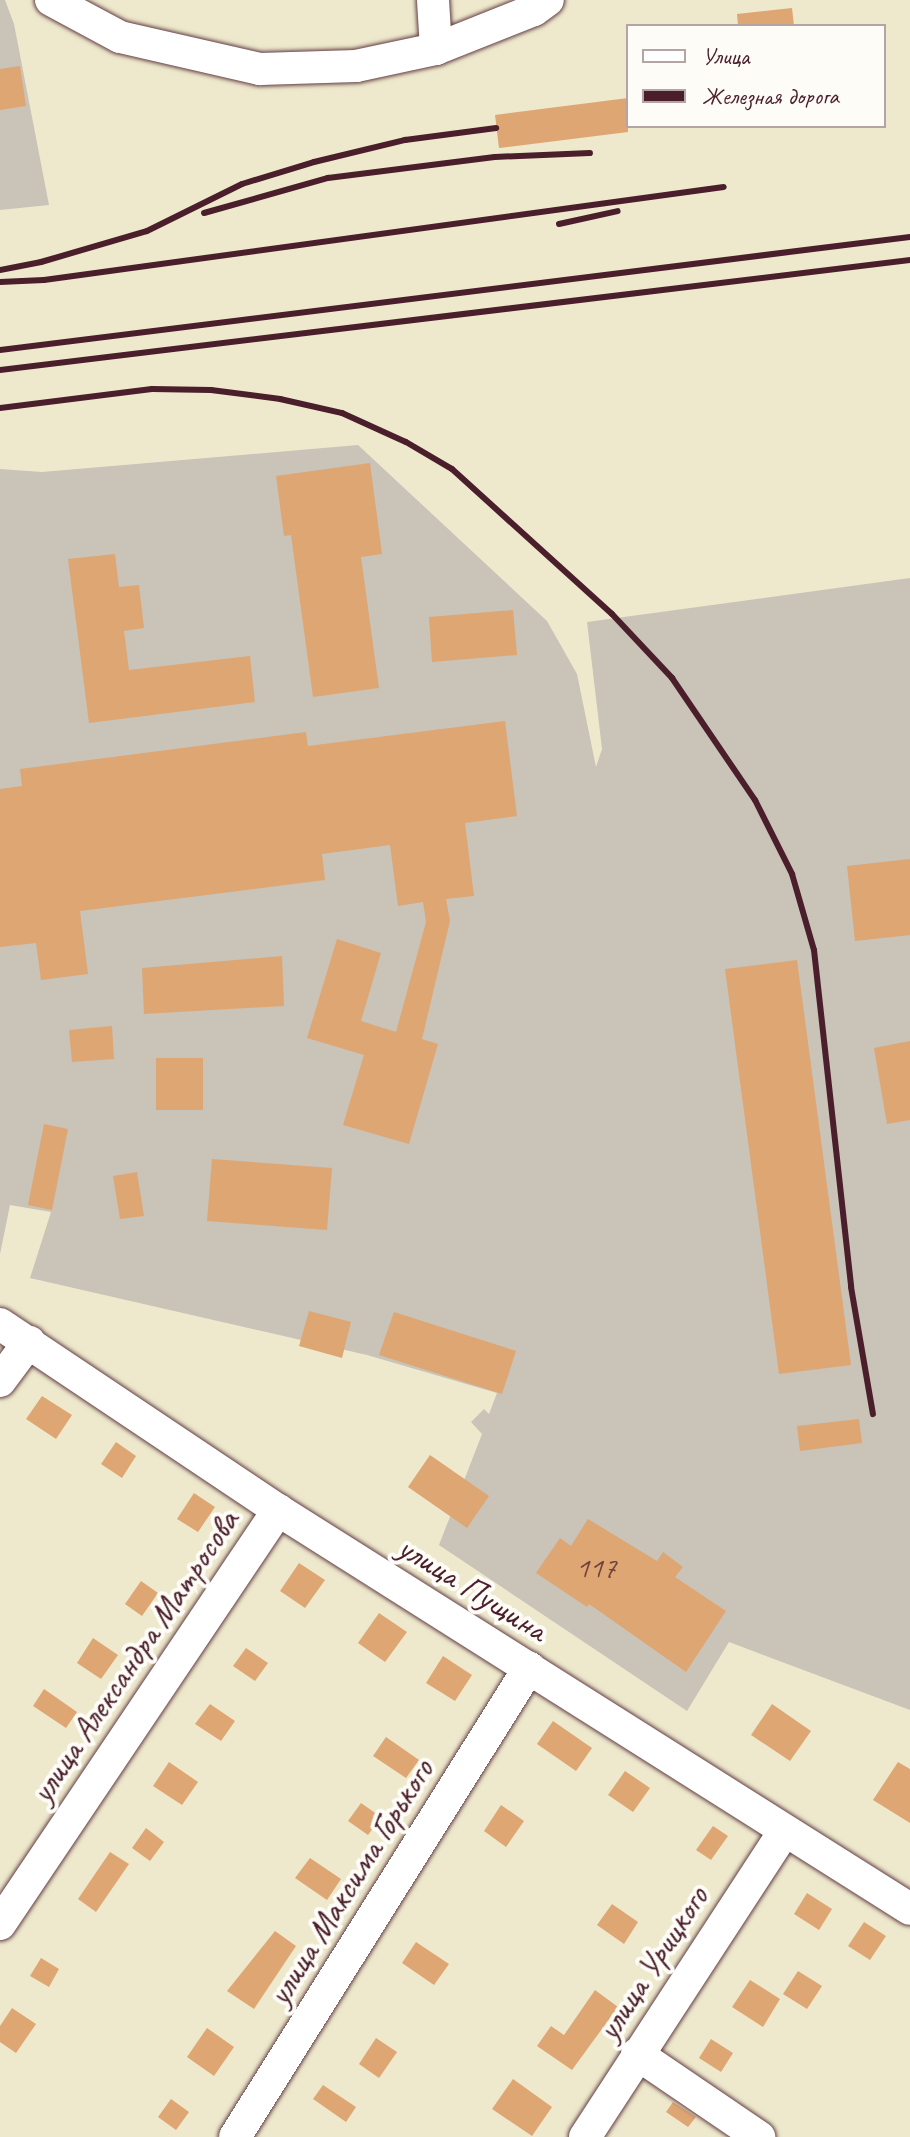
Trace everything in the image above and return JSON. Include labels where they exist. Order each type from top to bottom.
[{"type":"street","points":[[51,0],[120,37],[260,69],[356,66],[436,49],[534,10],[548,0]]},
{"type":"street","points":[[433,0],[436,49]]},
{"type":"street","name":"улица Пущина","points":[[0,1324],[278,1510],[910,1909]]},
{"type":"street","points":[[0,1381],[29,1342]]},
{"type":"street","name":"улица Александра Матросова","points":[[0,1924],[278,1510]]},
{"type":"street","name":"улица Максима Горького","points":[[235,2137],[529,1668]]},
{"type":"street","name":"улица Урицкого","points":[[585,2137],[784,1832]]},
{"type":"street","points":[[637,2054],[759,2137]]},
{"type":"shaded area","points":[[0,0],[5,0],[14,24],[49,205],[0,210]]},
{"type":"shaded area","points":[[358,445],[547,621],[577,674],[596,767],[602,749],[587,622],[910,578],[910,1710],[729,1642],[687,1711],[439,1545],[482,1434],[471,1422],[484,1409],[489,1414],[497,1393],[367,1355],[30,1278],[51,1212],[10,1205],[0,1254],[0,469],[42,472]]},
{"type":"building","points":[[792,8],[794,24],[738,24],[737,14]]},
{"type":"building","points":[[20,66],[26,106],[0,110],[0,69]]},
{"type":"building","points":[[626,98],[628,132],[499,148],[495,115]]},
{"type":"building","points":[[370,463],[382,554],[361,557],[379,688],[313,697],[291,535],[284,536],[276,476]]},
{"type":"building","points":[[115,554],[119,587],[139,585],[144,628],[124,631],[129,670],[250,656],[255,702],[89,723],[68,559]]},
{"type":"building","points":[[513,610],[517,655],[432,662],[429,617]]},
{"type":"building","points":[[505,721],[517,816],[465,823],[474,896],[446,899],[450,921],[422,1039],[438,1044],[409,1144],[343,1125],[364,1055],[307,1038],[337,939],[381,953],[361,1021],[396,1032],[426,922],[423,902],[398,906],[390,845],[322,854],[325,880],[80,911],[88,974],[41,980],[36,943],[0,947],[0,789],[22,786],[20,769],[306,732],[308,746]]},
{"type":"building","points":[[910,859],[910,935],[855,941],[847,866]]},
{"type":"building","points":[[282,956],[284,1006],[144,1014],[142,968]]},
{"type":"building","points":[[797,960],[851,1365],[779,1374],[725,969]]},
{"type":"building","points":[[112,1026],[114,1059],[72,1062],[69,1030]]},
{"type":"building","points":[[910,1041],[910,1120],[887,1124],[874,1048]]},
{"type":"building","points":[[156,1058],[203,1058],[203,1110],[156,1110]]},
{"type":"building","points":[[44,1124],[68,1129],[52,1210],[28,1205]]},
{"type":"building","points":[[212,1159],[332,1168],[327,1230],[207,1221]]},
{"type":"building","points":[[137,1172],[144,1216],[120,1219],[113,1176]]},
{"type":"building","points":[[309,1311],[351,1322],[342,1358],[299,1346]]},
{"type":"building","points":[[394,1312],[516,1351],[502,1394],[379,1355]]},
{"type":"building","points":[[42,1396],[72,1415],[56,1439],[26,1419]]},
{"type":"building","points":[[859,1419],[862,1443],[800,1451],[797,1426]]},
{"type":"building","points":[[116,1442],[136,1456],[122,1478],[101,1464]]},
{"type":"building","points":[[430,1455],[489,1496],[467,1528],[408,1487]]},
{"type":"building","points":[[194,1493],[215,1507],[198,1532],[177,1519]]},
{"type":"building","points":[[588,1519],[657,1561],[663,1552],[683,1567],[675,1577],[726,1611],[686,1672],[589,1604],[587,1607],[536,1573],[560,1538],[571,1546]]},
{"type":"building","points":[[299,1563],[325,1580],[305,1608],[280,1591]]},
{"type":"building","points":[[141,1581],[158,1593],[142,1616],[125,1604]]},
{"type":"building","points":[[379,1613],[407,1632],[385,1662],[358,1643]]},
{"type":"building","points":[[93,1638],[118,1655],[101,1679],[77,1663]]},
{"type":"building","points":[[246,1648],[268,1663],[255,1681],[233,1666]]},
{"type":"building","points":[[443,1656],[472,1675],[455,1701],[426,1683]]},
{"type":"building","points":[[44,1689],[77,1712],[66,1728],[33,1706]]},
{"type":"building","points":[[210,1704],[235,1721],[221,1741],[195,1724]]},
{"type":"building","points":[[772,1704],[811,1731],[790,1761],[751,1735]]},
{"type":"building","points":[[553,1721],[592,1748],[576,1771],[537,1744]]},
{"type":"building","points":[[386,1737],[419,1760],[406,1778],[373,1756]]},
{"type":"building","points":[[169,1762],[198,1782],[182,1805],[153,1786]]},
{"type":"building","points":[[898,1762],[910,1769],[910,1823],[873,1800]]},
{"type":"building","points":[[625,1771],[650,1788],[633,1812],[608,1795]]},
{"type":"building","points":[[361,1803],[381,1817],[368,1835],[348,1821]]},
{"type":"building","points":[[501,1805],[524,1821],[506,1847],[484,1831]]},
{"type":"building","points":[[713,1826],[728,1836],[711,1860],[696,1850]]},
{"type":"building","points":[[146,1828],[164,1842],[150,1861],[132,1848]]},
{"type":"building","points":[[110,1852],[129,1864],[96,1912],[78,1899]]},
{"type":"building","points":[[310,1858],[341,1879],[327,1900],[295,1878]]},
{"type":"building","points":[[807,1893],[832,1909],[819,1930],[794,1914]]},
{"type":"building","points":[[612,1904],[638,1922],[624,1944],[597,1925]]},
{"type":"building","points":[[864,1922],[886,1936],[870,1960],[848,1946]]},
{"type":"building","points":[[275,1931],[296,1946],[254,2009],[227,1991]]},
{"type":"building","points":[[416,1942],[449,1964],[434,1985],[402,1963]]},
{"type":"building","points":[[41,1958],[59,1969],[49,1987],[30,1976]]},
{"type":"building","points":[[798,1971],[822,1986],[807,2009],[783,1994]]},
{"type":"building","points":[[750,1980],[780,1999],[763,2027],[732,2007]]},
{"type":"building","points":[[595,1990],[618,2007],[572,2070],[537,2046],[551,2026],[564,2035]]},
{"type":"building","points":[[12,2008],[36,2024],[16,2053],[0,2042],[0,2026]]},
{"type":"building","points":[[207,2028],[234,2047],[214,2076],[187,2057]]},
{"type":"building","points":[[376,2038],[397,2052],[379,2078],[359,2064]]},
{"type":"building","points":[[711,2039],[733,2053],[721,2072],[699,2058]]},
{"type":"building","points":[[513,2079],[552,2107],[532,2136],[492,2109]]},
{"type":"building","points":[[323,2085],[356,2107],[346,2122],[313,2099]]},
{"type":"building","points":[[171,2099],[189,2112],[176,2130],[158,2117]]},
{"type":"building","points":[[673,2102],[696,2117],[688,2127],[666,2112]]},
{"type":"railway","points":[[0,270],[41,262],[147,231],[242,184],[314,162],[405,140],[496,128]]},
{"type":"railway","points":[[204,213],[328,178],[495,157],[590,153]]},
{"type":"railway","points":[[0,282],[44,280],[724,187]]},
{"type":"railway","points":[[559,224],[618,211]]},
{"type":"railway","points":[[0,350],[910,237]]},
{"type":"railway","points":[[0,370],[910,260]]},
{"type":"railway","points":[[0,408],[152,389],[211,390],[280,399],[342,413],[406,442],[452,469],[612,614],[672,678],[755,800],[792,874],[814,950],[851,1287],[873,1414]]}]
